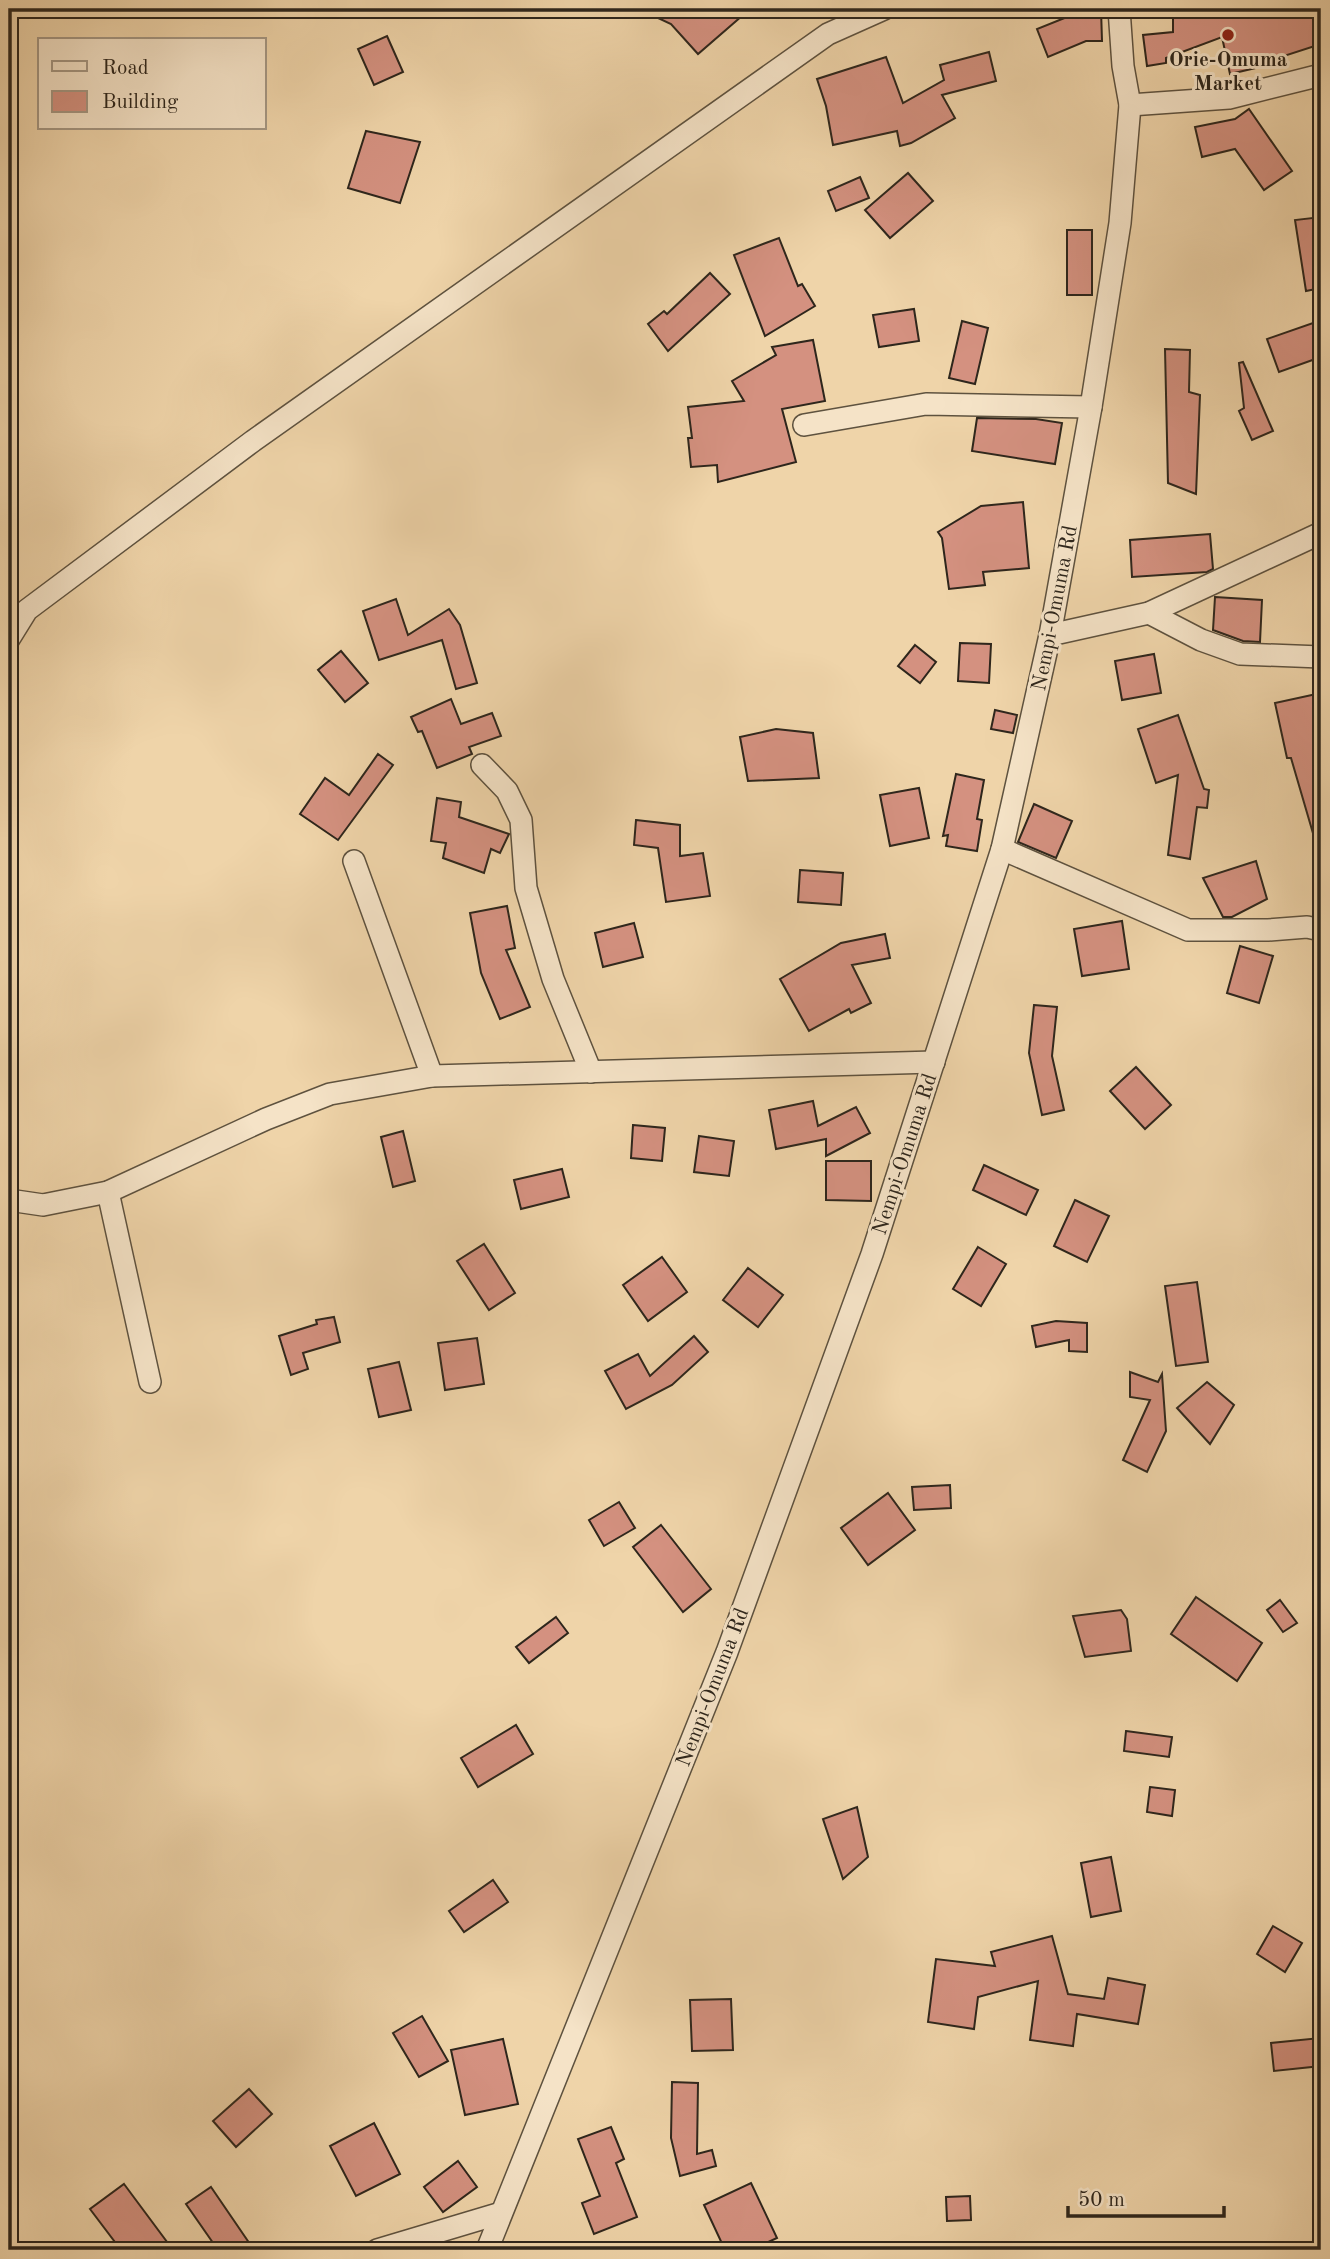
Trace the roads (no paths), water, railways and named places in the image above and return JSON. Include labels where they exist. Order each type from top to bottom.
[{"type":"street","points":[[9,639],[18,613],[253,441],[828,34],[884,9]]},
{"type":"street","name":"Nempi-Omuma Rd","points":[[487,2250],[727,1652],[872,1254],[1002,849],[1050,635],[1091,407],[1120,223],[1130,105],[1123,66],[1119,9]]},
{"type":"street","points":[[1130,105],[1229,98],[1321,75]]},
{"type":"street","points":[[804,425],[926,404],[1091,407]]},
{"type":"street","points":[[1050,635],[1149,613],[1321,533]]},
{"type":"street","points":[[1149,613],[1200,640],[1240,654],[1321,657]]},
{"type":"street","points":[[482,765],[507,791],[521,820],[526,888],[553,979],[591,1073]]},
{"type":"street","points":[[1002,849],[1188,930],[1307,927],[1321,930]]},
{"type":"street","points":[[354,862],[432,1076]]},
{"type":"street","points":[[9,1200],[43,1205],[108,1192],[266,1119],[330,1094],[432,1076],[934,1062]]},
{"type":"street","points":[[108,1192],[150,1382]]},
{"type":"street","points":[[377,2250],[502,2213]]},
{"type":"place","name":"Orie-Omuma Market","points":[[1228,35]]}]
